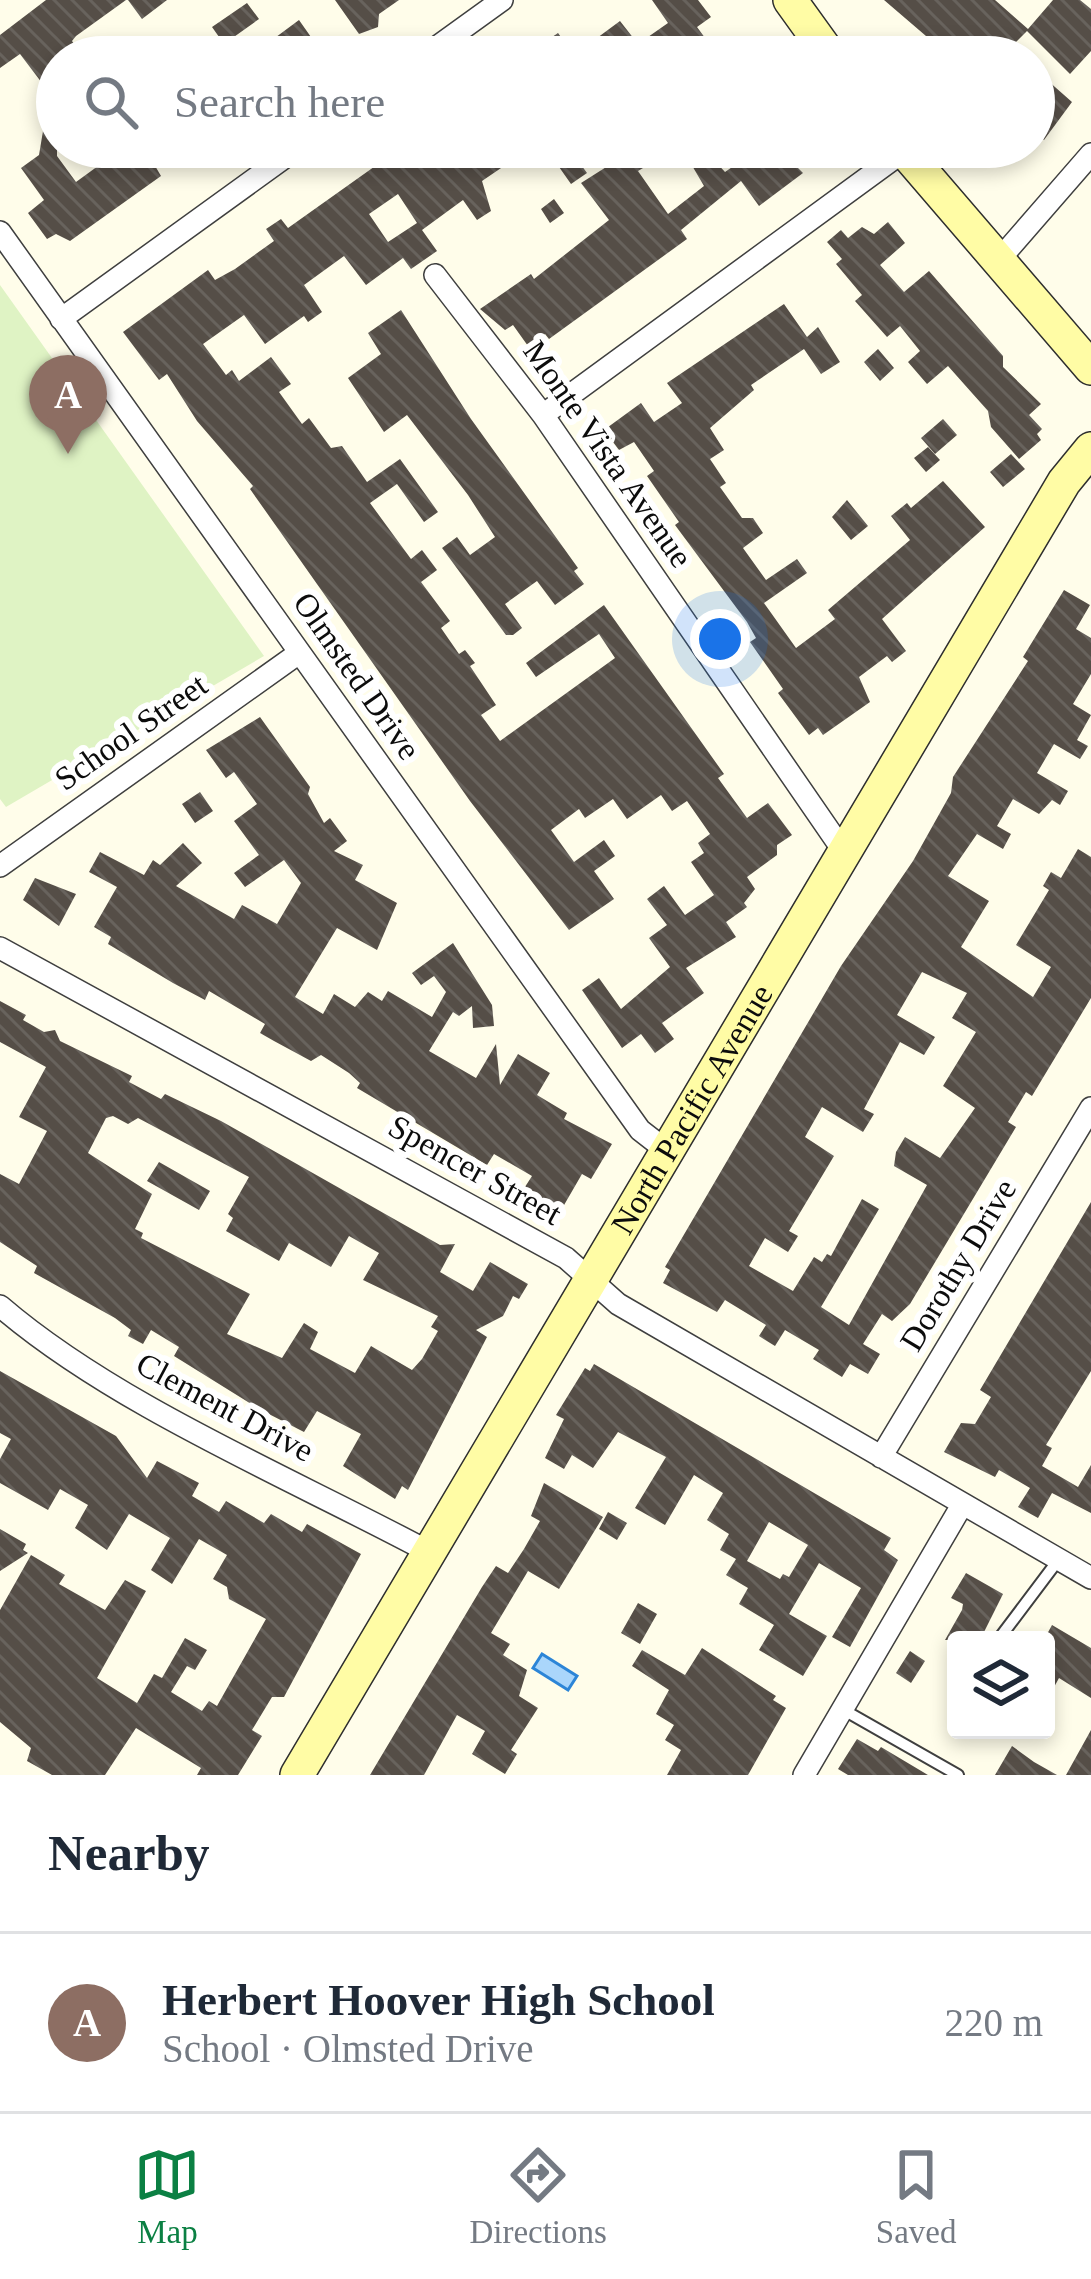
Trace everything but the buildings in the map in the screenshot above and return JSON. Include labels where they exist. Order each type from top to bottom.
[{"type":"street","points":[[452,36],[502,0]]},
{"type":"street","points":[[790,0],[816,36]]},
{"type":"street","points":[[998,261],[1091,154]]},
{"type":"street","points":[[61,319],[270,168]]},
{"type":"street","points":[[543,415],[877,168]]},
{"type":"street","points":[[919,168],[1091,368]]},
{"type":"street","name":"Olmsted Drive","points":[[0,232],[640,1130],[667,1151]]},
{"type":"street","name":"Monte Vista Avenue","points":[[435,275],[543,415],[844,853]]},
{"type":"street","name":"North Pacific Avenue","points":[[297,1775],[1064,482],[1091,449]]},
{"type":"street","name":"School Street","points":[[0,866],[299,653]]},
{"type":"street","name":"Spencer Street","points":[[0,948],[566,1258],[618,1304],[1091,1578]]},
{"type":"street","name":"Dorothy Drive","points":[[881,1457],[1091,1108]]},
{"type":"street","name":"Clement Drive","points":[[0,1306],[41,1341],[110,1383],[429,1552]]},
{"type":"street","points":[[804,1775],[962,1505]]},
{"type":"lane","points":[[1005,1631],[1059,1559]]},
{"type":"lane","points":[[842,1709],[958,1775]]},
{"type":"green space","points":[[0,285],[264,656],[6,807],[0,799]]},
{"type":"water","points":[[542,1654],[577,1676],[568,1690],[533,1668]]},
{"type":"place","name":"Herbert Hoover High School","points":[[68,454]]}]
